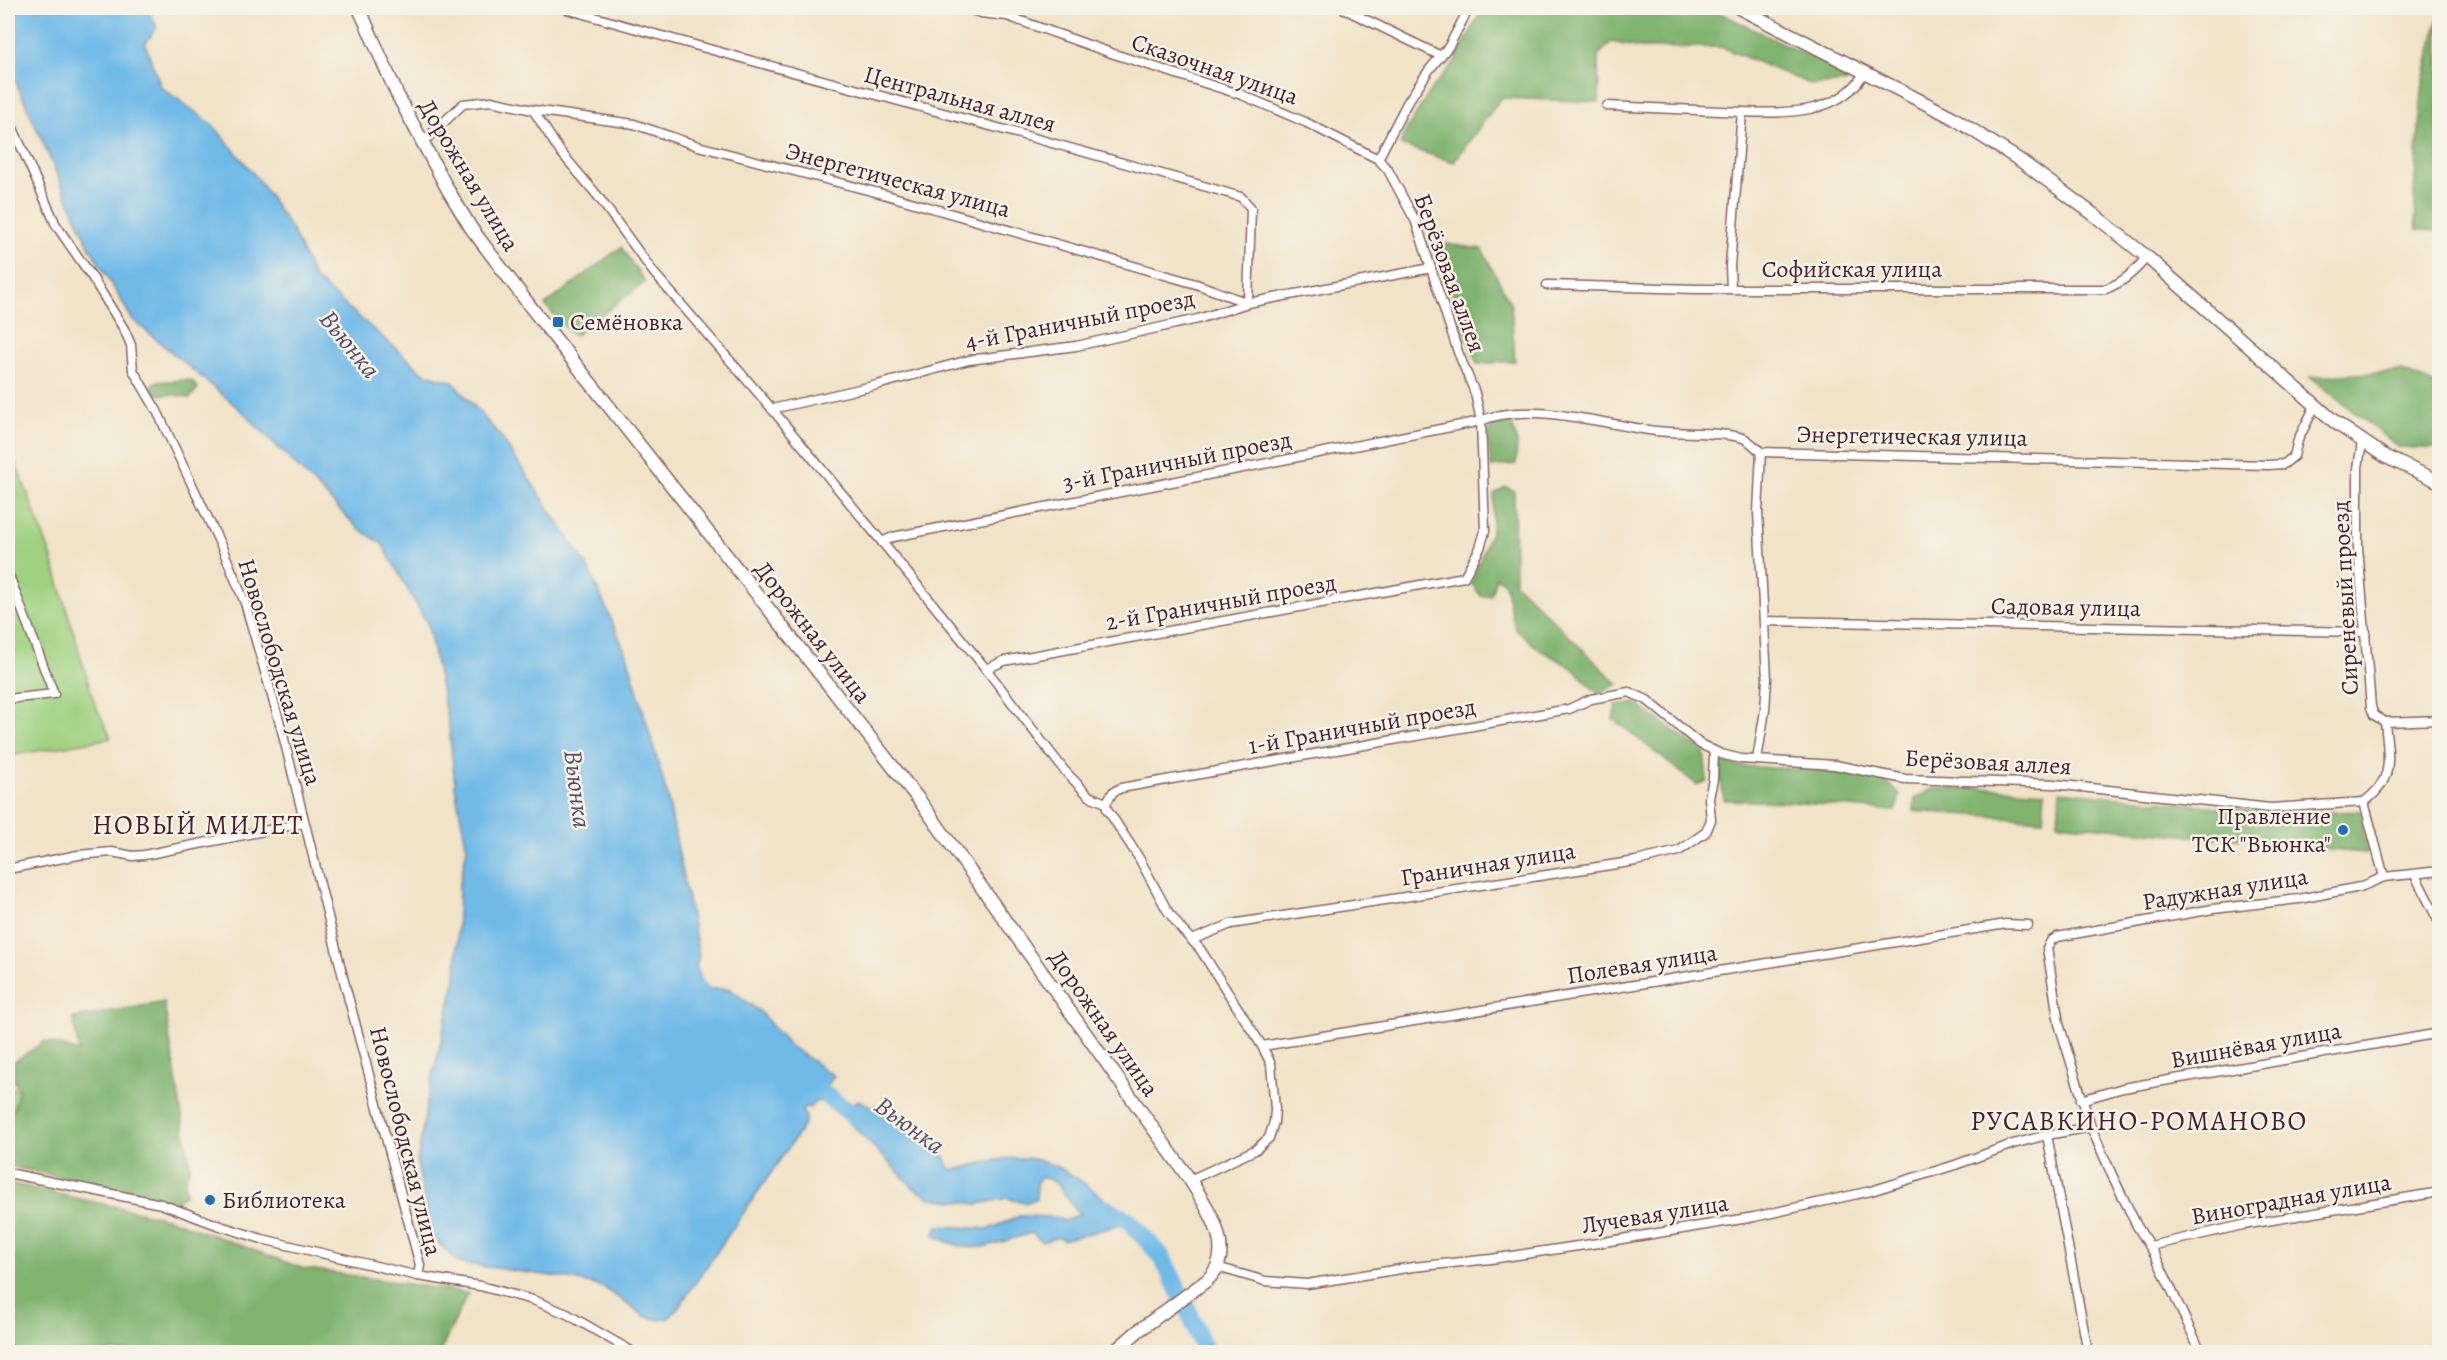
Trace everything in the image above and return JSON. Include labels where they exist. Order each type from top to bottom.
[{"type":"main road","name":"Дорожная улица","points":[[359,8],[382,63],[422,143],[471,228],[920,801],[1190,1180],[1216,1228],[1221,1245],[1217,1267]]},
{"type":"main road","points":[[1739,8],[1865,71],[1981,135],[2093,214],[2146,257],[2315,406],[2362,442],[2394,461],[2439,482]]},
{"type":"main road","points":[[1114,1353],[1150,1321],[1206,1281],[1217,1267]]},
{"type":"street","name":"Центральная аллея","points":[[563,8],[1241,197],[1251,208],[1248,303]]},
{"type":"street","name":"Сказочная улица","points":[[965,8],[981,13],[1007,16],[1110,53],[1242,95],[1305,122],[1378,159]]},
{"type":"street","points":[[1342,8],[1441,56]]},
{"type":"street","points":[[1378,159],[1407,103],[1449,46],[1469,8]]},
{"type":"street","points":[[1607,106],[1788,114],[1817,107],[1845,95],[1858,84],[1865,71]]},
{"type":"street","name":"Энергетическая улица","points":[[422,143],[463,104],[490,101],[533,110],[634,124],[698,146],[883,194],[1174,278],[1248,303]]},
{"type":"street","points":[[533,110],[559,150],[597,195],[654,273],[772,409],[882,542],[986,669],[1078,788],[1089,796],[1106,803],[1107,809],[1139,858],[1167,910],[1200,949],[1262,1046],[1271,1064],[1273,1075],[1274,1122],[1269,1138],[1256,1150],[1190,1180]]},
{"type":"street","points":[[1731,289],[1730,266],[1742,112]]},
{"type":"street","name":"Новослободская улица","points":[[8,117],[56,225],[124,329],[131,345],[133,370],[157,411],[223,550],[248,614],[281,727],[383,1131],[420,1265],[418,1276]]},
{"type":"street","name":"Берёзовая аллея","points":[[1378,159],[1388,170],[1416,222],[1458,352],[1475,393],[1481,421],[1485,531],[1480,548],[1464,577]]},
{"type":"street","name":"Софийская улица","points":[[1547,285],[1731,289],[2105,289],[2117,285],[2134,272],[2146,257]]},
{"type":"street","name":"4-й Граничный проезд","points":[[772,409],[877,385],[969,360],[1076,346],[1198,319],[1248,303],[1431,268]]},
{"type":"street","name":"Энергетическая улица","points":[[1481,421],[1493,415],[1538,413],[1655,431],[1731,435],[1745,438],[1761,452],[2284,464],[2294,456],[2298,440],[2315,406]]},
{"type":"street","name":"3-й Граничный проезд","points":[[882,542],[893,537],[1481,421]]},
{"type":"street","name":"Сиреневый проезд","points":[[2362,442],[2358,452],[2358,547],[2371,707],[2374,715],[2385,722],[2389,768],[2386,778],[2376,793],[2364,802]]},
{"type":"street","points":[[1757,760],[1765,710],[1767,679],[1758,512],[1761,452]]},
{"type":"street","points":[[8,573],[54,693],[8,699]]},
{"type":"street","name":"2-й Граничный проезд","points":[[986,669],[1004,661],[1464,577]]},
{"type":"street","name":"Садовая улица","points":[[1765,621],[2366,632]]},
{"type":"street","name":"Берёзовая аллея","points":[[1629,692],[1647,699],[1700,744],[1741,759],[1835,765],[1925,781],[2054,784],[2270,808],[2364,802]]},
{"type":"street","name":"1-й Граничный проезд","points":[[1106,803],[1113,792],[1121,789],[1569,709],[1591,699],[1629,692]]},
{"type":"street","points":[[2385,722],[2439,720]]},
{"type":"street","name":"Граничная улица","points":[[1192,940],[1231,924],[1636,861],[1679,851],[1706,832],[1711,820],[1709,798],[1713,779],[1714,751]]},
{"type":"street","points":[[2364,802],[2384,877]]},
{"type":"street","points":[[8,869],[78,855],[112,852],[133,856],[144,855],[304,823]]},
{"type":"street","name":"Радужная улица","points":[[2081,1100],[2059,1024],[2047,948],[2051,940],[2057,937],[2212,909],[2309,897],[2360,887],[2384,877],[2439,871]]},
{"type":"street","points":[[2415,874],[2439,924]]},
{"type":"street","name":"Полевая улица","points":[[1262,1046],[2006,924],[2028,925]]},
{"type":"street","name":"Вишнёвая улица","points":[[2081,1100],[2122,1088],[2439,1033]]},
{"type":"street","points":[[2081,1100],[2091,1127],[2137,1226],[2150,1246],[2201,1353]]},
{"type":"street","name":"Лучевая улица","points":[[1217,1267],[1265,1281],[1307,1284],[1413,1267],[1491,1260],[1754,1217],[1871,1191],[2047,1135],[2091,1127]]},
{"type":"street","points":[[2047,1135],[2088,1353]]},
{"type":"street","points":[[8,1173],[161,1204],[262,1239],[418,1276],[480,1286],[545,1304],[567,1314],[633,1353]]},
{"type":"street","name":"Виноградная улица","points":[[2150,1246],[2243,1225],[2439,1192]]},
{"type":"street","points":[[2422,1353],[2439,1349]]},
{"type":"green space","points":[[1483,8],[1710,8],[1841,72],[1847,82],[1812,85],[1721,47],[1641,48],[1611,42],[1598,56],[1599,102],[1501,98],[1454,162],[1400,145],[1406,130],[1433,87],[1454,63]]},
{"type":"green space","points":[[2439,14],[2439,231],[2417,230],[2414,193],[2422,90]]},
{"type":"green space","points":[[1445,244],[1482,249],[1511,305],[1515,361],[1477,364],[1438,254]]},
{"type":"green space","points":[[621,247],[645,282],[574,336],[545,305]]},
{"type":"green space","points":[[2402,371],[2439,386],[2439,448],[2400,448],[2310,377]]},
{"type":"green space","points":[[192,381],[198,388],[190,398],[158,394],[151,387],[154,382]]},
{"type":"green space","points":[[1491,422],[1512,422],[1517,443],[1516,464],[1491,467],[1488,439]]},
{"type":"green space","points":[[8,442],[51,556],[94,702],[111,738],[8,756]]},
{"type":"green space","points":[[1506,487],[1514,491],[1515,583],[1618,684],[1598,693],[1571,667],[1540,650],[1515,629],[1505,584],[1496,577],[1491,595],[1481,596],[1471,583],[1492,529],[1494,494]]},
{"type":"green space","points":[[1635,703],[1704,752],[1707,781],[1697,785],[1613,719],[1616,705]]},
{"type":"green space","points":[[1718,761],[1738,766],[1820,770],[1884,780],[1900,794],[1896,811],[1791,802],[1724,800]]},
{"type":"green space","points":[[1991,788],[2045,792],[2043,820],[1914,811],[1915,798],[1932,789]]},
{"type":"green space","points":[[2060,791],[2288,814],[2361,811],[2367,853],[2329,850],[2287,838],[2213,838],[2058,823]]},
{"type":"green space","points":[[164,1002],[190,1167],[185,1181],[186,1194],[174,1203],[8,1166],[8,1130],[19,1090],[14,1081],[14,1062],[45,1041],[79,1052],[73,1018]]},
{"type":"green space","points":[[8,1086],[19,1090],[8,1130]]},
{"type":"green space","points":[[8,1183],[167,1218],[302,1268],[468,1293],[440,1352],[8,1352]]},
{"type":"water","points":[[8,8],[147,8],[157,27],[145,44],[161,87],[213,125],[258,179],[293,232],[314,278],[424,373],[453,382],[501,437],[588,567],[628,658],[667,794],[699,956],[696,966],[702,982],[710,989],[730,989],[760,1012],[789,1045],[834,1076],[827,1086],[832,1091],[825,1103],[816,1101],[810,1108],[805,1107],[802,1111],[806,1117],[804,1125],[669,1318],[659,1320],[644,1316],[603,1287],[566,1278],[459,1263],[431,1236],[417,1163],[428,1096],[456,977],[459,887],[467,848],[456,793],[449,727],[428,625],[382,544],[358,528],[243,412],[132,319],[89,246],[8,64]]},
{"type":"water","points":[[858,1100],[898,1119],[924,1136],[936,1146],[950,1169],[1009,1158],[1042,1161],[1056,1166],[1082,1182],[1129,1221],[1063,1240],[1059,1237],[1042,1242],[1032,1233],[983,1247],[972,1248],[948,1242],[934,1235],[938,1226],[989,1229],[1020,1216],[1055,1217],[1064,1221],[1080,1214],[1055,1182],[1040,1177],[1037,1183],[1036,1199],[1024,1203],[1007,1198],[978,1204],[931,1198],[914,1188],[838,1111],[845,1101],[855,1104]]},
{"type":"waterway","name":"Вьюнка","points":[[809,1083],[860,1120]]},
{"type":"waterway","name":"Вьюнка","points":[[1108,1209],[1129,1221],[1162,1257],[1189,1312],[1205,1352]]},
{"type":"place","name":"Семёновка","points":[[558,322]]},
{"type":"place","name":"Правление ТСК \"Вьюнка\"","points":[[2343,830]]},
{"type":"place","name":"Библиотека","points":[[210,1200]]},
{"type":"district","name":"НОВЫЙ МИЛЕТ","points":[[198,825]]},
{"type":"district","name":"РУСАВКИНО-РОМАНОВО","points":[[2139,1121]]}]
